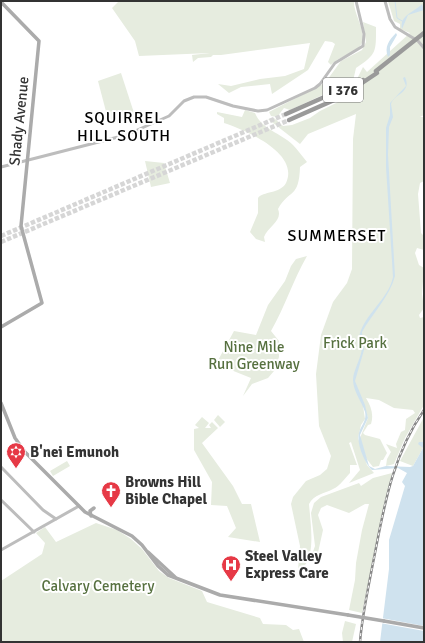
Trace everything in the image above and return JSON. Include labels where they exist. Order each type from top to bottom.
[{"type":"highway","name":"I 376","points":[[376,72],[424,33]]},
{"type":"highway","name":"I 376","points":[[287,117],[349,88],[376,72],[424,36]]},
{"type":"main road","points":[[1,167],[126,135],[165,118],[184,101],[194,97],[206,97],[232,106],[258,111],[267,110],[315,88],[320,84],[335,63],[364,46],[364,34],[356,1]]},
{"type":"main road","points":[[385,1],[393,24],[400,32],[418,41],[424,48]]},
{"type":"main road","name":"Shady Avenue","points":[[1,2],[40,41],[21,226],[42,303],[1,327]]},
{"type":"main road","points":[[1,403],[12,432],[20,447],[92,517],[125,531],[137,540],[175,577],[220,595],[424,628]]},
{"type":"main road","points":[[1,467],[43,510],[56,519]]},
{"type":"main road","points":[[1,500],[34,532]]},
{"type":"main road","points":[[1,550],[79,506]]},
{"type":"main road","points":[[92,517],[90,511],[94,508]]},
{"type":"green space","points":[[119,1],[354,1],[354,6],[363,36],[358,48],[338,59],[331,65],[328,62],[335,44],[325,41],[308,70],[272,94],[270,84],[241,87],[229,93],[218,84],[231,86],[260,79],[285,76],[304,69],[310,43],[213,55],[211,57],[198,58],[193,62],[192,55],[210,53],[139,56],[135,41],[112,8]]},
{"type":"green space","name":"Frick Park","points":[[388,1],[424,1],[424,115],[420,117],[424,117],[424,181],[420,183],[418,194],[421,233],[424,236],[424,250],[417,248],[415,253],[419,265],[424,268],[422,294],[424,308],[419,315],[420,318],[424,317],[424,405],[405,438],[394,464],[386,466],[387,459],[391,452],[386,444],[397,448],[396,444],[401,432],[405,430],[406,419],[415,413],[413,410],[394,408],[379,400],[366,398],[371,407],[372,417],[371,424],[368,425],[363,433],[365,435],[380,439],[387,453],[383,460],[381,460],[379,466],[373,467],[366,458],[360,438],[368,418],[362,399],[365,419],[361,425],[358,438],[367,465],[374,473],[349,483],[360,470],[351,442],[349,443],[357,465],[350,465],[350,473],[336,488],[316,496],[309,504],[311,551],[304,566],[298,570],[300,546],[291,504],[293,497],[306,481],[320,475],[327,469],[331,456],[319,426],[316,374],[321,335],[333,302],[347,283],[352,269],[353,139],[356,114],[308,134],[300,144],[268,119],[274,118],[283,126],[292,125],[310,118],[320,111],[348,97],[363,67],[367,72],[410,33],[400,29],[400,24],[394,21]]},
{"type":"green space","points":[[363,22],[376,27],[376,42],[372,55],[356,68],[353,81],[290,110],[284,108],[277,117],[271,116],[269,112],[325,83],[341,61],[362,50],[366,42]]},
{"type":"green space","points":[[121,73],[135,116],[109,123],[98,81]]},
{"type":"green space","points":[[245,110],[255,113],[266,127],[293,145],[307,162],[300,167],[296,189],[286,198],[278,209],[279,213],[277,220],[266,233],[264,237],[265,242],[256,239],[250,232],[258,213],[258,198],[264,194],[276,191],[283,187],[286,183],[288,172],[285,162],[268,144],[245,131],[224,123],[224,118],[217,114],[217,112],[242,117]]},
{"type":"green space","points":[[145,161],[164,163],[170,183],[151,187]]},
{"type":"green space","name":"Nine Mile Run Greenway","points":[[307,256],[297,274],[281,313],[271,331],[279,341],[279,357],[274,371],[268,378],[252,384],[243,396],[251,378],[216,364],[234,331],[256,335],[268,305],[285,281],[291,266],[296,259]]},
{"type":"green space","name":"Nine Mile Run Greenway","points":[[218,415],[225,422],[220,427],[214,420]]},
{"type":"green space","points":[[202,417],[209,423],[205,428],[211,428],[209,425],[212,422],[218,428],[202,443],[233,486],[242,504],[251,504],[260,542],[228,537],[236,528],[227,506],[211,505],[212,482],[194,450],[194,429],[199,428],[195,425]]},
{"type":"green space","points":[[424,417],[424,442],[421,445],[423,448],[413,466],[400,461]]},
{"type":"green space","points":[[67,461],[70,466],[53,476],[50,471]]},
{"type":"green space","points":[[392,473],[362,613],[349,610],[362,530],[369,504],[365,504],[349,513],[327,505],[321,508],[318,515],[323,530],[317,557],[309,563],[315,546],[311,513],[314,503],[321,497],[359,483],[361,486],[373,478]]},
{"type":"green space","name":"Calvary Cemetery","points":[[96,523],[117,530],[131,539],[142,549],[159,571],[169,578],[202,591],[207,602],[260,618],[263,624],[286,625],[293,630],[299,629],[304,642],[1,642],[1,581],[42,554],[45,543],[36,533],[45,527],[56,542]]},
{"type":"green space","points":[[345,621],[356,624],[352,642],[343,642],[342,633]]},
{"type":"water","points":[[422,4],[424,10],[408,15],[402,29],[403,20],[405,17]]},
{"type":"water","points":[[396,33],[397,35],[390,47],[390,55],[388,57],[388,44]]},
{"type":"water","points":[[405,77],[407,82],[406,86],[403,78]]},
{"type":"water","points":[[406,86],[405,90],[393,100],[391,104],[393,117],[389,127],[388,155],[395,276],[393,283],[385,298],[362,332],[364,350],[355,381],[365,405],[368,418],[360,435],[369,466],[375,469],[386,466],[413,466],[423,448],[418,444],[419,442],[424,442],[424,642],[380,642],[389,569],[389,540],[405,486],[402,482],[407,473],[398,468],[372,470],[369,467],[360,448],[358,437],[364,423],[365,412],[353,384],[353,376],[362,347],[362,342],[359,338],[361,330],[391,285],[393,277],[386,167],[386,128],[390,115],[390,103]]},
{"type":"pier","points":[[381,618],[424,626],[424,631],[380,623]]},
{"type":"waterway","points":[[395,1],[397,18],[404,22]]},
{"type":"tunnel","points":[[1,236],[286,114]]},
{"type":"tunnel","points":[[1,242],[289,120]]},
{"type":"railway","points":[[360,642],[367,593],[390,484],[404,446],[424,410]]},
{"type":"place","name":"B'nei Emunoh","points":[[16,469]]},
{"type":"place","name":"Browns Hill Bible Chapel","points":[[111,508]]},
{"type":"place","name":"Steel Valley Express Care","points":[[231,582]]},
{"type":"district","name":"SQUIRREL HILL SOUTH","points":[[124,126]]},
{"type":"district","name":"SUMMERSET","points":[[337,235]]}]
